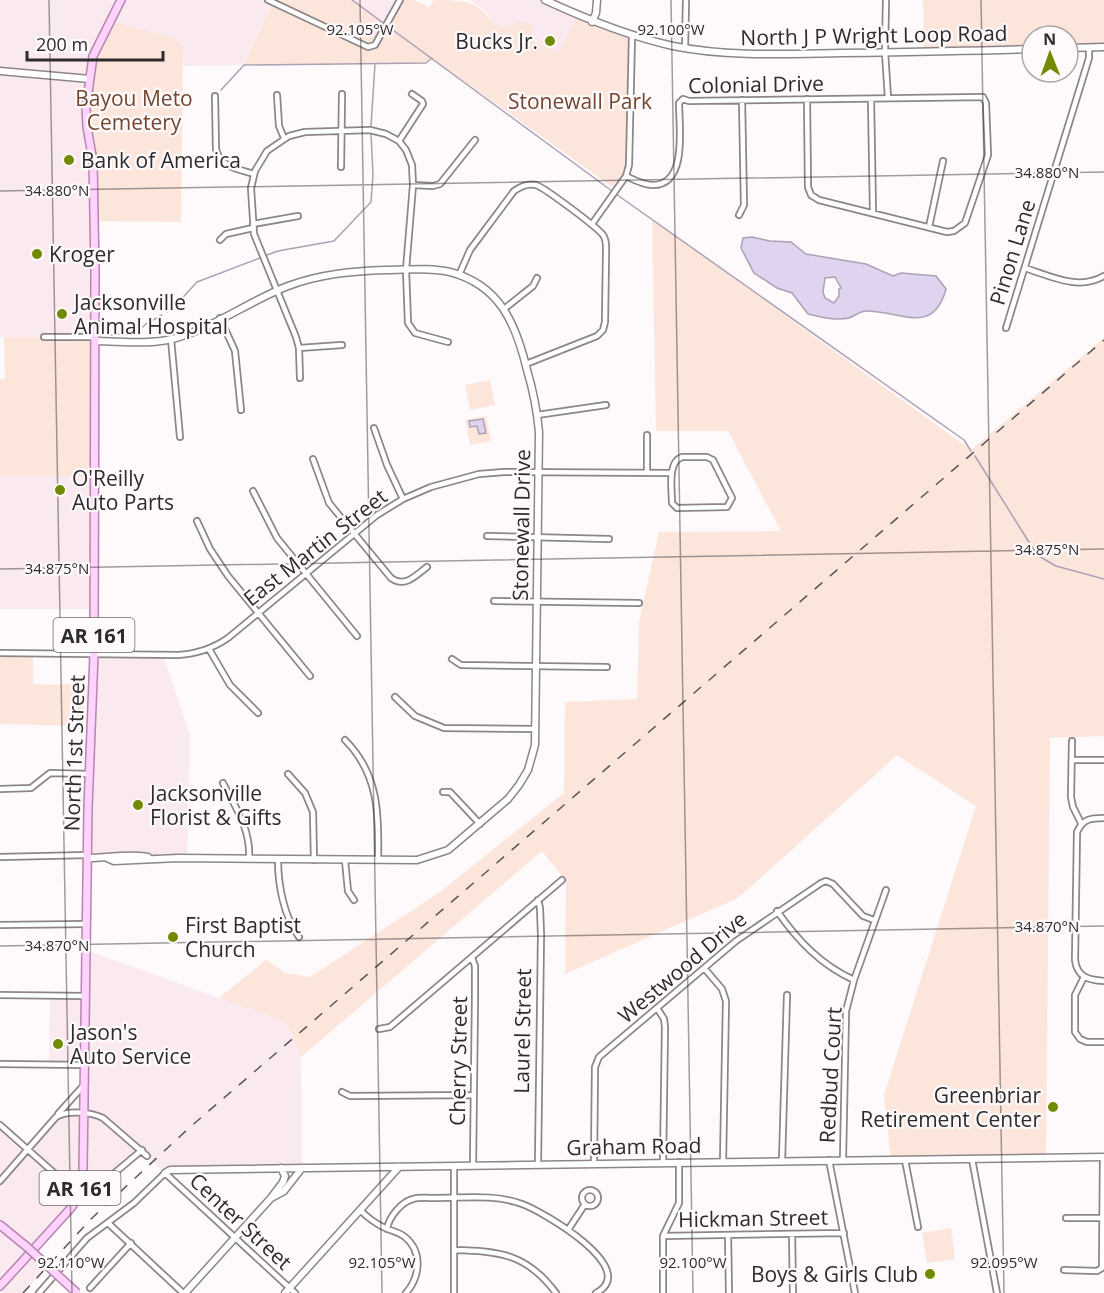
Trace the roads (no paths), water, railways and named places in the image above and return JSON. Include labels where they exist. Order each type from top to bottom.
[{"type":"main road","name":"North 1st Street","points":[[0,1286],[71,1208],[78,1195],[84,1154],[88,856],[94,654],[96,232],[93,161],[87,119],[90,79],[96,48],[121,0]]},
{"type":"main road","name":"North J P Wright Loop Road","points":[[544,0],[592,22],[632,36],[685,48],[719,52],[761,54],[1020,49]]},
{"type":"main road","points":[[592,22],[596,13],[597,0]]},
{"type":"main road","points":[[1080,48],[1104,47]]},
{"type":"main road","points":[[0,71],[90,79]]},
{"type":"main road","name":"Stonewall Drive","points":[[88,856],[114,861],[152,859],[417,860],[448,850],[508,799],[524,777],[533,752],[538,537],[537,415],[517,332],[504,309],[481,286],[459,275],[440,270],[340,273],[306,280],[277,290],[171,339],[142,342],[95,339]]},
{"type":"main road","name":"Graham Road","points":[[165,1173],[170,1170],[281,1168],[1104,1157]]},
{"type":"main road","points":[[290,1291],[399,1167]]},
{"type":"main road","points":[[184,1293],[271,1198],[285,1176],[281,1168]]},
{"type":"main road","points":[[271,1198],[284,1191],[302,1168]]},
{"type":"main road","points":[[0,1225],[77,1293]]},
{"type":"street","points":[[268,0],[366,46],[375,45],[386,29],[400,0]]},
{"type":"street","points":[[685,48],[686,0]]},
{"type":"street","points":[[886,0],[885,52],[888,98]]},
{"type":"street","points":[[592,224],[626,176],[631,148],[632,36]]},
{"type":"street","name":"Pinon Lane","points":[[1006,328],[1089,58],[1089,48]]},
{"type":"street","points":[[341,167],[342,94]]},
{"type":"street","points":[[399,141],[423,104],[412,94]]},
{"type":"street","points":[[277,95],[279,126],[284,138]]},
{"type":"street","points":[[215,96],[218,157],[228,166],[254,174]]},
{"type":"street","name":"Colonial Drive","points":[[626,176],[655,185],[666,181],[673,175],[678,161],[679,103],[683,99],[688,101],[983,97],[986,103],[987,155],[965,223],[954,231],[929,227]]},
{"type":"street","points":[[807,99],[808,187],[811,195],[819,200],[929,227],[943,161]]},
{"type":"street","points":[[871,99],[873,213]]},
{"type":"street","points":[[739,215],[744,205],[742,100]]},
{"type":"street","points":[[300,378],[299,348],[253,226],[251,188],[254,174],[267,151],[284,138],[305,132],[378,131],[399,141],[410,157],[413,185],[406,270],[407,314],[410,328],[415,333],[448,342]]},
{"type":"street","points":[[413,185],[440,184],[475,140]]},
{"type":"street","points":[[459,275],[470,250],[514,191],[523,185],[539,186],[592,224],[603,235],[606,242],[603,330],[597,336],[526,364]]},
{"type":"street","points":[[220,240],[226,234],[298,216]]},
{"type":"street","points":[[1025,268],[1073,283],[1088,282],[1104,276]]},
{"type":"street","points":[[504,309],[533,286],[537,278]]},
{"type":"street","points":[[220,318],[235,351],[241,410]]},
{"type":"street","points":[[44,337],[95,339]]},
{"type":"street","points":[[171,339],[180,436]]},
{"type":"street","points":[[299,348],[342,345]]},
{"type":"street","points":[[537,415],[606,405]]},
{"type":"street","points":[[374,428],[384,459],[403,499]]},
{"type":"street","points":[[646,435],[646,473]]},
{"type":"street","points":[[707,457],[713,460],[732,498],[727,507],[677,508],[672,503],[672,473],[677,459],[707,457]]},
{"type":"street","points":[[313,459],[329,502],[395,581],[408,582],[427,567]]},
{"type":"street","name":"East Martin Street","points":[[0,653],[178,655],[209,649],[228,638],[377,515],[403,499],[459,478],[491,473],[672,473]]},
{"type":"street","points":[[253,491],[272,531],[357,636]]},
{"type":"street","points":[[197,521],[219,563],[310,676]]},
{"type":"street","points":[[487,537],[609,538]]},
{"type":"street","points":[[494,601],[639,603]]},
{"type":"street","points":[[209,649],[230,685],[258,713]]},
{"type":"street","points":[[452,659],[460,665],[607,667]]},
{"type":"street","points":[[395,697],[415,716],[444,728],[535,729]]},
{"type":"street","points":[[345,740],[368,773],[374,792],[378,815],[378,860]]},
{"type":"street","points":[[1072,741],[1071,797],[1081,823],[1077,839],[1075,960],[1077,970],[1084,977],[1104,981]]},
{"type":"street","points":[[1072,760],[1104,760]]},
{"type":"street","points":[[0,789],[31,788],[50,773],[90,774]]},
{"type":"street","points":[[288,774],[305,793],[313,812],[314,860]]},
{"type":"street","points":[[223,783],[246,830],[250,845],[249,859]]},
{"type":"street","points":[[443,792],[450,792],[480,824]]},
{"type":"street","points":[[1081,823],[1094,818],[1104,818]]},
{"type":"street","points":[[0,857],[88,856]]},
{"type":"street","points":[[278,860],[280,888],[293,927],[299,937]]},
{"type":"street","points":[[345,860],[348,891],[354,900]]},
{"type":"street","points":[[379,1029],[390,1027],[562,880]]},
{"type":"street","name":"Westwood Drive","points":[[594,1163],[596,1061],[657,1008],[736,941],[821,883],[826,881],[833,884],[863,916],[874,920]]},
{"type":"street","name":"Redbud Court","points":[[843,1159],[846,1011],[854,980],[886,890]]},
{"type":"street","name":"Laurel Street","points":[[538,900],[541,935],[537,1094],[538,1164]]},
{"type":"street","points":[[777,911],[790,930],[823,963],[854,980]]},
{"type":"street","points":[[0,925],[87,924]]},
{"type":"street","name":"Cherry Street","points":[[472,958],[475,966],[476,998],[473,1166]]},
{"type":"street","points":[[705,969],[722,989],[726,1001],[723,1162]]},
{"type":"street","points":[[1084,977],[1075,995],[1075,1032],[1080,1039],[1087,1042],[1104,1042]]},
{"type":"street","points":[[782,1161],[787,994]]},
{"type":"street","points":[[0,995],[86,996]]},
{"type":"street","points":[[657,1008],[664,1019],[665,1027],[663,1163]]},
{"type":"street","points":[[0,1064],[85,1065]]},
{"type":"street","points":[[0,1181],[86,1083]]},
{"type":"street","points":[[342,1092],[350,1096],[474,1095]]},
{"type":"street","points":[[56,1117],[64,1113],[96,1114],[147,1156]]},
{"type":"street","points":[[0,1125],[78,1195],[85,1196],[93,1191],[142,1150]]},
{"type":"street","points":[[1064,1270],[1097,1271],[1102,1268],[1104,1157]]},
{"type":"street","points":[[972,1159],[997,1293]]},
{"type":"street","points":[[829,1160],[855,1293]]},
{"type":"street","points":[[905,1160],[918,1227]]},
{"type":"street","points":[[663,1293],[663,1236],[679,1203],[679,1162]]},
{"type":"street","points":[[453,1167],[454,1293]]},
{"type":"street","points":[[39,1293],[87,1238],[134,1203],[165,1173]]},
{"type":"street","name":"Center Street","points":[[165,1173],[290,1291]]},
{"type":"street","points":[[387,1229],[392,1216],[414,1198],[511,1200],[549,1216],[598,1255],[605,1265],[607,1280],[603,1288],[596,1293]]},
{"type":"street","points":[[568,1230],[585,1204]]},
{"type":"street","points":[[360,1210],[375,1222],[405,1237],[415,1251],[418,1264],[416,1277],[406,1293]]},
{"type":"street","points":[[1066,1218],[1103,1218]]},
{"type":"street","points":[[108,1222],[184,1293]]},
{"type":"street","name":"Hickman Street","points":[[663,1236],[844,1233]]},
{"type":"street","points":[[792,1234],[793,1293]]},
{"type":"street","points":[[728,1235],[729,1293]]},
{"type":"street","points":[[90,1288],[130,1243]]},
{"type":"street","points":[[454,1250],[486,1251],[511,1256],[535,1269],[556,1293]]},
{"type":"waterway","points":[[352,0],[612,191]]},
{"type":"waterway","points":[[221,90],[244,65],[426,63],[432,58]]},
{"type":"waterway","points":[[371,126],[375,64]]},
{"type":"waterway","points":[[267,255],[334,241],[371,202],[373,175],[371,133]]},
{"type":"waterway","points":[[616,194],[964,440],[971,451]]},
{"type":"waterway","points":[[167,312],[197,282],[260,258]]},
{"type":"waterway","points":[[110,335],[136,333],[162,315]]},
{"type":"waterway","points":[[975,456],[1037,555],[1056,566],[1104,579]]},
{"type":"railway","points":[[23,1293],[91,1219],[189,1128],[1104,340]]},
{"type":"place","name":"Bucks Jr.","points":[[550,41]]},
{"type":"place","name":"Bank of America","points":[[69,160]]},
{"type":"place","name":"Kroger","points":[[37,254]]},
{"type":"place","name":"Jacksonville Animal Hospital","points":[[62,314]]},
{"type":"place","name":"O'Reilly Auto Parts","points":[[60,490]]},
{"type":"place","name":"Jacksonville Florist & Gifts","points":[[138,805]]},
{"type":"place","name":"First Baptist Church","points":[[173,937]]},
{"type":"place","name":"Jason's Auto Service","points":[[58,1044]]},
{"type":"place","name":"Greenbriar Retirement Center","points":[[1053,1107]]},
{"type":"place","name":"Boys & Girls Club","points":[[930,1274]]},
{"type":"park label","name":"Stonewall Park","points":[[580,101]]},
{"type":"park label","name":"Bayou Meto Cemetery","points":[[134,110]]}]
